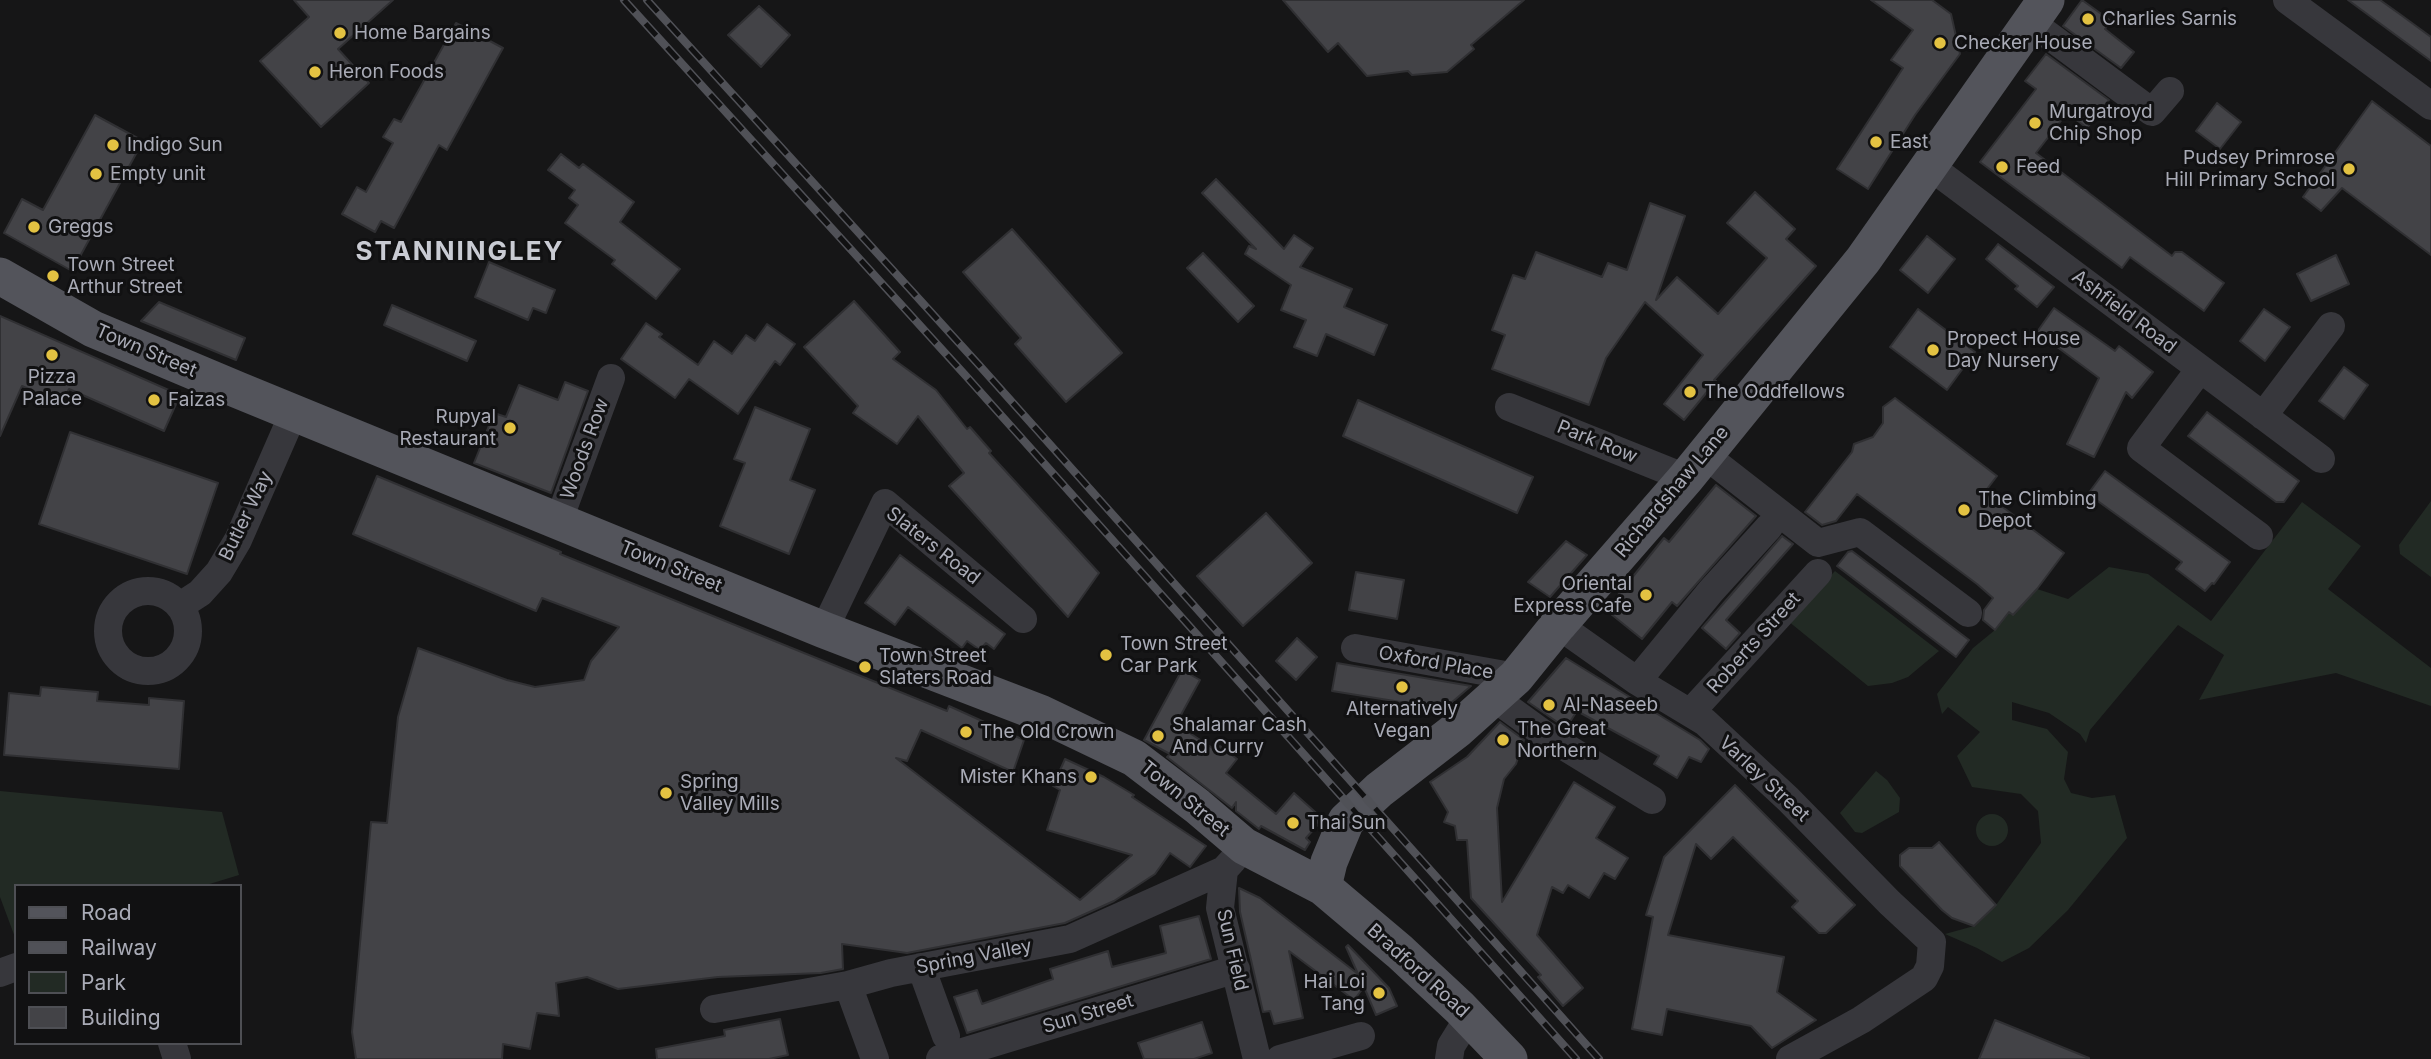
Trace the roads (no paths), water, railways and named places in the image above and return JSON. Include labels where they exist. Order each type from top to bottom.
[{"type":"main road","name":"Richardshaw Lane","points":[[1323,887],[1329,862],[1346,821],[1379,790],[1458,729],[1505,687],[1695,467],[1863,260],[2034,9]]},
{"type":"main road","name":"Town Street","points":[[0,276],[93,329],[238,390],[824,630],[1040,713],[1134,758],[1197,806],[1234,858],[1323,887]]},
{"type":"main road","name":"Bradford Road","points":[[1323,887],[1400,952],[1509,1059]]},
{"type":"street","points":[[2287,0],[2431,106]]},
{"type":"street","points":[[2034,9],[2152,112],[2170,91]]},
{"type":"street","name":"Ashfield Road","points":[[1928,165],[2321,459]]},
{"type":"street","points":[[2263,416],[2330,326]]},
{"type":"street","points":[[2200,369],[2141,449],[2259,536]]},
{"type":"street","name":"Woods Row","points":[[559,520],[611,378]]},
{"type":"street","name":"Park Row","points":[[1509,407],[1695,467],[1818,543],[1860,532],[1968,613]]},
{"type":"street","name":"Butler Way","points":[[180,606],[200,593],[219,572],[238,540],[294,412]]},
{"type":"street","name":"Slaters Road","points":[[824,630],[885,503],[1023,619]]},
{"type":"street","points":[[1637,681],[1711,591],[1769,527]]},
{"type":"street","name":"Roberts Street","points":[[1690,713],[1818,573]]},
{"type":"street","name":"Varley Street","points":[[1558,625],[1637,681],[1705,722],[1788,799],[1932,942],[1930,966],[1924,978],[1861,1020],[1790,1059]]},
{"type":"street","name":"Oxford Place","points":[[1355,648],[1505,687]]},
{"type":"street","points":[[1505,687],[1544,734],[1652,800]]},
{"type":"street","name":"Spring Valley","points":[[713,1009],[848,985],[921,967],[1070,939],[1234,858]]},
{"type":"street","name":"Sun Field","points":[[1234,858],[1220,908],[1257,1059]]},
{"type":"street","points":[[921,967],[943,1047]]},
{"type":"street","name":"Sun Street","points":[[943,1047],[1236,969]]},
{"type":"street","points":[[848,985],[875,1059]]},
{"type":"street","points":[[1450,1059],[1451,1046],[1469,1017]]},
{"type":"street","points":[[1280,1059],[1361,1036]]},
{"type":"railway","points":[[624,0],[966,376],[1576,1059]]},
{"type":"railway","points":[[647,0],[979,365],[1599,1059]]},
{"type":"place","name":"Charlies Sarnis","points":[[2088,19]]},
{"type":"place","name":"Home Bargains","points":[[340,33]]},
{"type":"place","name":"Checker House","points":[[1940,43]]},
{"type":"place","name":"Heron Foods","points":[[315,72]]},
{"type":"place","name":"Murgatroyd Chip Shop","points":[[2035,123]]},
{"type":"place","name":"East","points":[[1876,142]]},
{"type":"place","name":"Indigo Sun","points":[[113,145]]},
{"type":"place","name":"Feed","points":[[2002,167]]},
{"type":"place","name":"Pudsey Primrose Hill Primary School","points":[[2349,169]]},
{"type":"place","name":"Empty unit","points":[[96,174]]},
{"type":"place","name":"Greggs","points":[[34,227]]},
{"type":"place","name":"Town Street Arthur Street","points":[[53,276]]},
{"type":"place","name":"Propect House Day Nursery","points":[[1933,350]]},
{"type":"place","name":"Pizza Palace","points":[[52,355]]},
{"type":"place","name":"The Oddfellows","points":[[1690,392]]},
{"type":"place","name":"Faizas","points":[[154,400]]},
{"type":"place","name":"Rupyal Restaurant","points":[[510,428]]},
{"type":"place","name":"The Climbing Depot","points":[[1964,510]]},
{"type":"place","name":"Oriental Express Cafe","points":[[1646,595]]},
{"type":"place","name":"Town Street Car Park","points":[[1106,655]]},
{"type":"place","name":"Town Street Slaters Road","points":[[865,667]]},
{"type":"place","name":"Alternatively Vegan","points":[[1402,687]]},
{"type":"place","name":"Al-Naseeb","points":[[1549,705]]},
{"type":"place","name":"The Old Crown","points":[[966,732]]},
{"type":"place","name":"Shalamar Cash And Curry","points":[[1158,736]]},
{"type":"place","name":"The Great Northern","points":[[1503,740]]},
{"type":"place","name":"Mister Khans","points":[[1091,777]]},
{"type":"place","name":"Spring Valley Mills","points":[[666,793]]},
{"type":"place","name":"Thai Sun","points":[[1293,823]]},
{"type":"place","name":"Hai Loi Tang","points":[[1379,993]]},
{"type":"district","name":"STANNINGLEY","points":[[460,252]]}]
